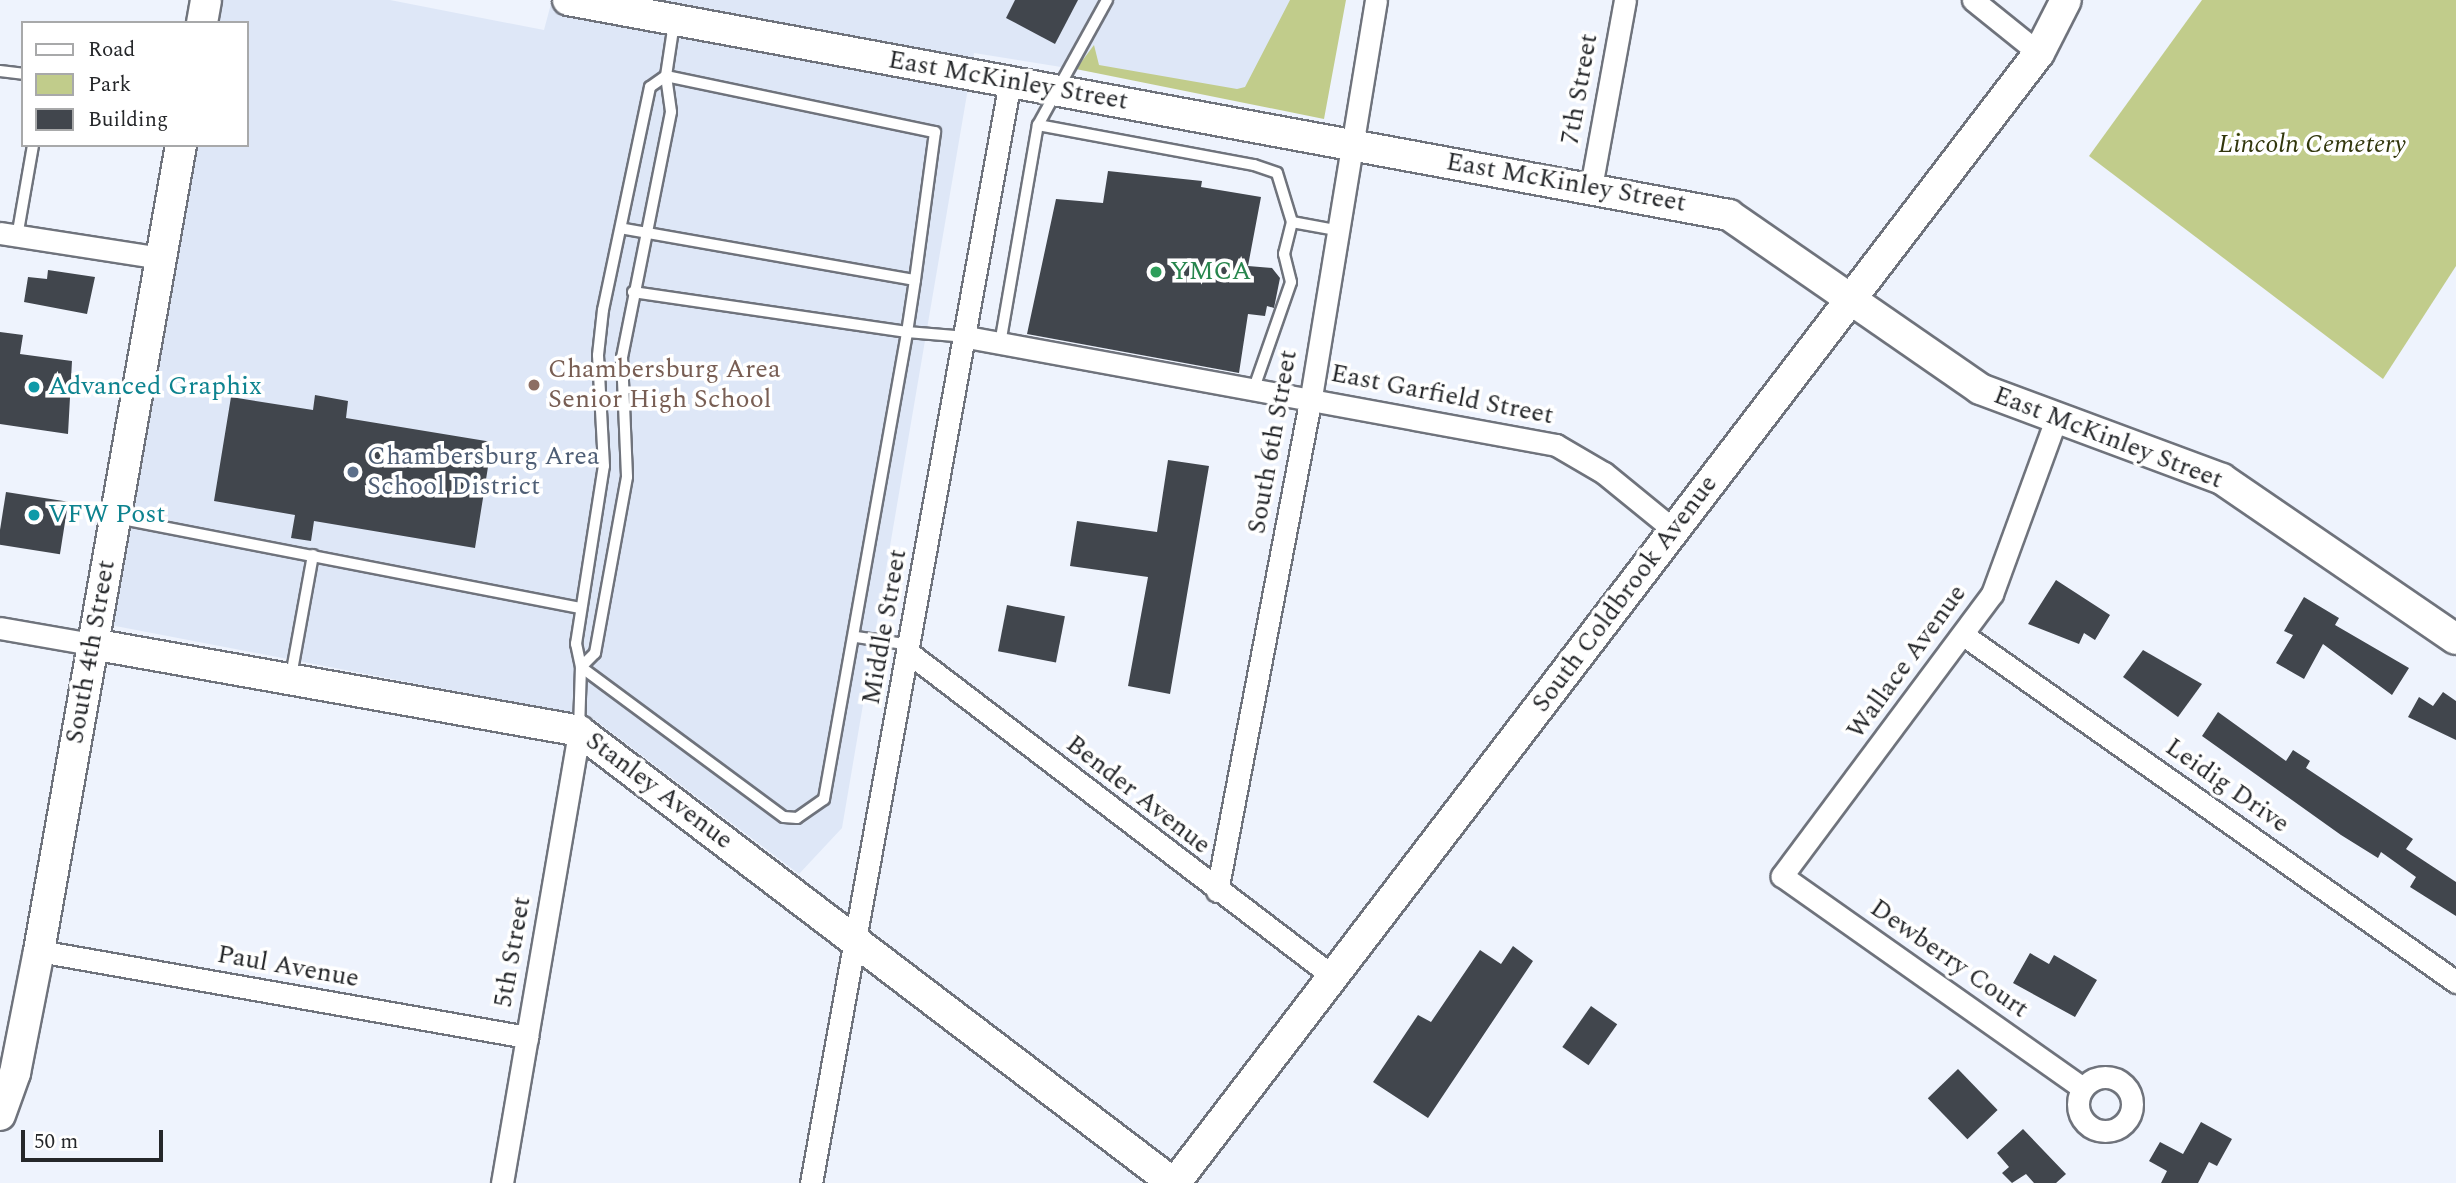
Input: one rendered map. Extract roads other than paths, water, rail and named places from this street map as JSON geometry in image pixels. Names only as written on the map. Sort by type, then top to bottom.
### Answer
[{"type":"street","points":[[202,21],[206,0]]},
{"type":"street","name":"South 6th Street","points":[[1217,891],[1311,397],[1349,146],[1376,0]]},
{"type":"street","name":"7th Street","points":[[1591,187],[1625,0]]},
{"type":"street","points":[[1973,0],[2039,52]]},
{"type":"street","name":"South Coldbrook Avenue","points":[[1174,1183],[1335,978],[1849,295],[2039,52],[2066,0]]},
{"type":"street","name":"East McKinley Street","points":[[574,1],[1053,88],[1349,146],[1591,187],[1729,215],[1849,295],[1980,389],[2055,422],[2222,479],[2456,639]]},
{"type":"street","name":"Middle Street","points":[[811,1183],[967,337],[1010,81]]},
{"type":"street","name":"South 4th Street","points":[[0,1115],[15,1073],[39,951],[181,147]]},
{"type":"street","points":[[8,235],[161,258]]},
{"type":"street","name":"East Garfield Street","points":[[967,337],[1255,385],[1556,445],[1604,473],[1674,530]]},
{"type":"street","name":"Wallace Avenue","points":[[1782,876],[1965,636],[2013,546],[2055,422]]},
{"type":"street","name":"Stanley Avenue","points":[[0,628],[579,731],[1174,1183]]},
{"type":"street","name":"Leidig Drive","points":[[1965,636],[2456,982]]},
{"type":"street","name":"Bender Avenue","points":[[910,649],[1217,891],[1335,978]]},
{"type":"street","name":"5th Street","points":[[502,1183],[579,731]]},
{"type":"street","name":"Dewberry Court","points":[[1782,876],[2083,1088]]},
{"type":"street","name":"Paul Avenue","points":[[39,951],[527,1037]]},
{"type":"lane","points":[[1000,344],[1038,125],[1053,88],[1107,0]]},
{"type":"lane","points":[[581,667],[595,653],[627,477],[624,344],[671,112],[666,76],[675,20]]},
{"type":"lane","points":[[0,71],[21,74]]},
{"type":"lane","points":[[579,731],[581,667],[576,644],[580,608],[602,494],[599,342],[625,229],[650,87],[666,76],[935,132],[907,332],[856,637],[824,799],[797,818],[784,817],[749,794],[581,667]]},
{"type":"lane","points":[[1038,125],[1276,173],[1292,222],[1284,254],[1291,282],[1255,385]]},
{"type":"lane","points":[[8,235],[32,147]]},
{"type":"lane","points":[[1292,222],[1336,230]]},
{"type":"lane","points":[[625,229],[915,280]]},
{"type":"lane","points":[[633,292],[907,332],[967,337]]},
{"type":"lane","points":[[599,342],[624,344]]},
{"type":"lane","points":[[114,517],[580,608]]},
{"type":"lane","points":[[291,680],[313,555]]},
{"type":"lane","points":[[856,637],[910,649]]},
{"type":"place","name":"YMCA","points":[[1156,272]]},
{"type":"place","name":"Chambersburg Area Senior High School","points":[[534,385]]},
{"type":"place","name":"Advanced Graphix","points":[[34,387]]},
{"type":"place","name":"Chambersburg Area School District","points":[[353,472]]},
{"type":"place","name":"VFW Post","points":[[34,515]]},
{"type":"park label","name":"Lincoln Cemetery","points":[[2312,145]]}]
